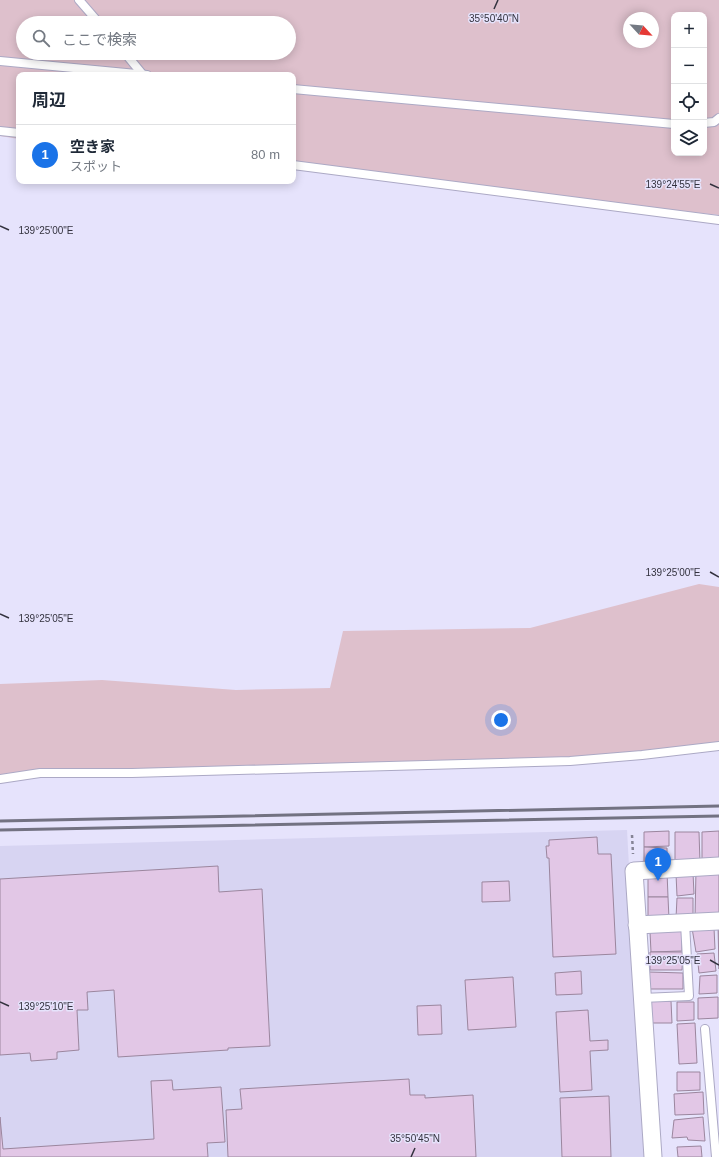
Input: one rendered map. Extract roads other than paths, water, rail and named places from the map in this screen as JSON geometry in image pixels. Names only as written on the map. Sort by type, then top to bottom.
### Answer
[{"type":"street","points":[[653,1157],[634,871],[719,866]]},
{"type":"street","points":[[637,926],[719,922]]},
{"type":"lane","points":[[79,0],[93,16]]},
{"type":"lane","points":[[131,60],[141,72]]},
{"type":"lane","points":[[0,61],[112,72]]},
{"type":"lane","points":[[296,89],[671,124]]},
{"type":"lane","points":[[707,123],[714,122],[719,118]]},
{"type":"lane","points":[[0,131],[16,133]]},
{"type":"lane","points":[[296,165],[719,220]]},
{"type":"lane","points":[[0,779],[40,774],[132,773],[570,761],[642,755],[719,746]]},
{"type":"lane","points":[[642,998],[689,996],[685,923]]},
{"type":"lane","points":[[705,1029],[716,1157]]},
{"type":"railway","points":[[0,821],[719,806]]},
{"type":"railway","points":[[0,830],[719,816]]},
{"type":"place","name":"空き家","points":[[658,881]]}]
